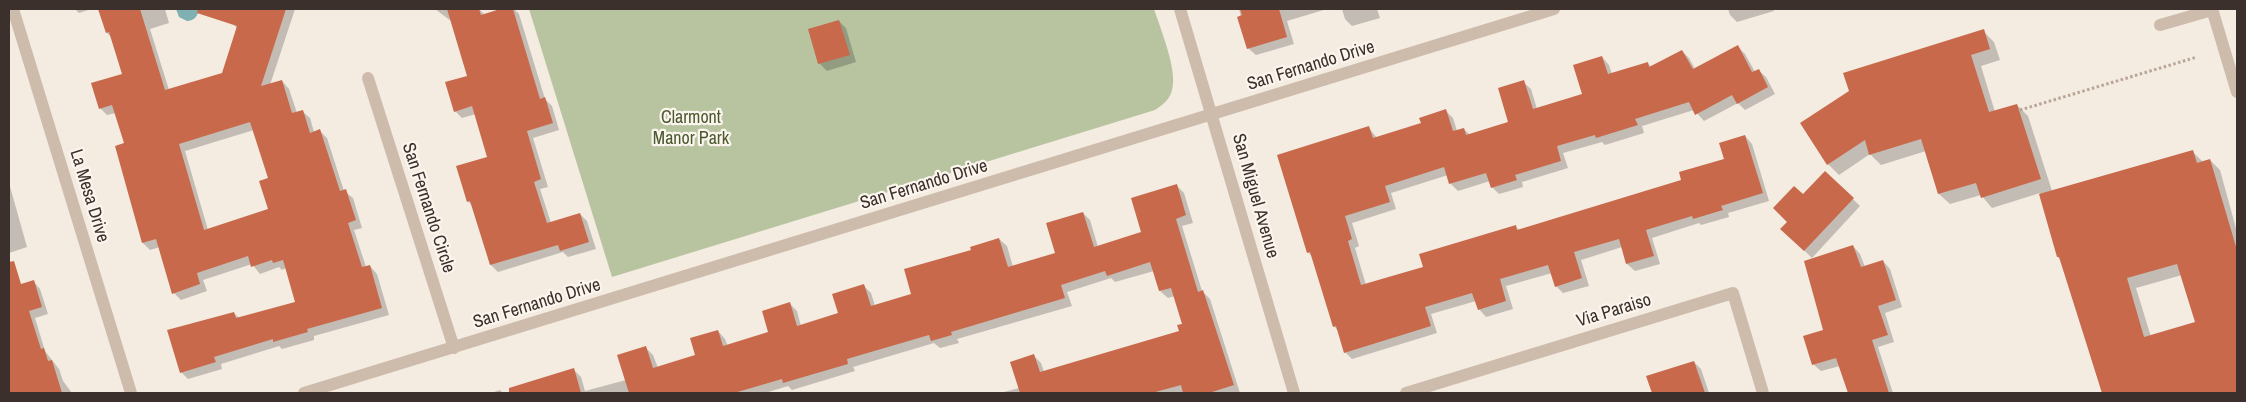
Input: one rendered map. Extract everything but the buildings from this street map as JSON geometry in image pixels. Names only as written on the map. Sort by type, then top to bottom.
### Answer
[{"type":"street","name":"La Mesa Drive","points":[[13,9],[131,393]]},
{"type":"street","name":"San Miguel Avenue","points":[[1180,9],[1213,114],[1294,393]]},
{"type":"street","name":"San Fernando Drive","points":[[304,393],[1554,9]]},
{"type":"street","points":[[2160,25],[2212,9],[2237,92]]},
{"type":"street","name":"San Fernando Circle","points":[[368,78],[454,348]]},
{"type":"street","name":"Via Paraiso","points":[[1406,393],[1733,293],[1763,393]]},
{"type":"path","points":[[2020,110],[2197,57]]},
{"type":"green space","name":"Clarmont Manor Park","points":[[529,9],[1154,9],[1168,49],[1173,82],[1170,96],[1155,110],[612,277]]},
{"type":"water","points":[[176,9],[199,9],[195,18],[187,21],[179,17]]}]
